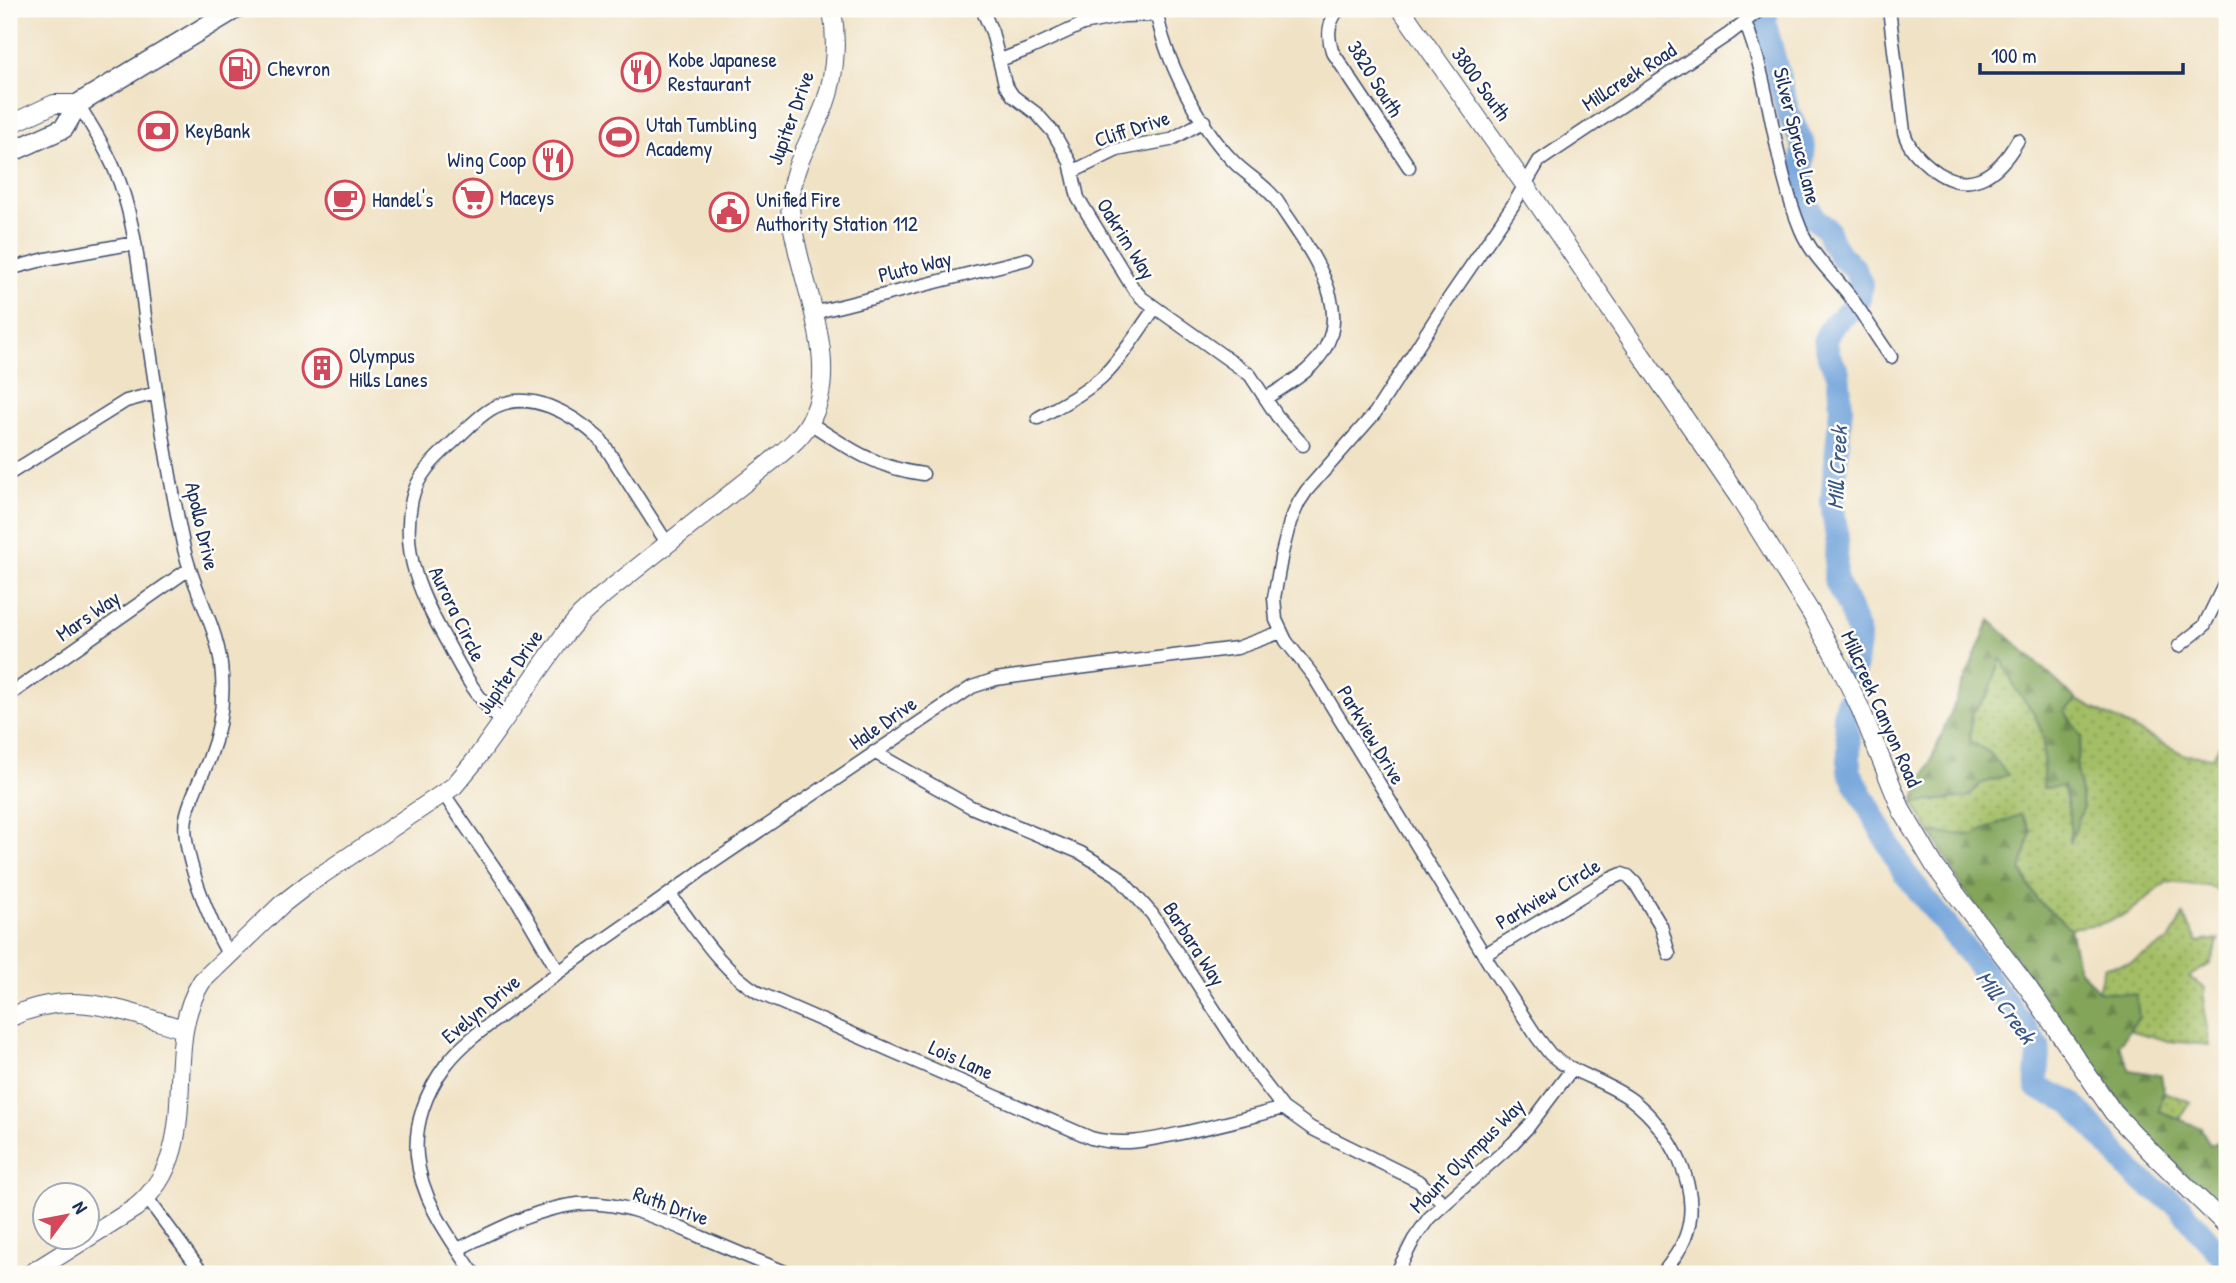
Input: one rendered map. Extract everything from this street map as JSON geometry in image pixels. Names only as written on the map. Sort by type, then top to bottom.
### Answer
[{"type":"main road","points":[[9,153],[64,128],[78,104],[235,9]]},
{"type":"street","name":"Jupiter Drive","points":[[30,1274],[148,1198],[167,1165],[175,1142],[180,1102],[183,1029],[193,994],[202,981],[281,905],[443,793],[463,776],[580,616],[667,543],[772,461],[794,442],[810,422],[822,382],[822,352],[793,228],[790,197],[793,177],[821,116],[832,78],[835,51],[832,9]]},
{"type":"street","name":"Oakrim Way","points":[[982,9],[989,22],[1008,90],[1048,126],[1066,154],[1078,198],[1136,292],[1239,366],[1254,380],[1277,416],[1303,444]]},
{"type":"street","name":"3820 South","points":[[1339,9],[1329,26],[1332,51],[1409,167]]},
{"type":"street","name":"3800 South","points":[[1401,9],[1525,185]]},
{"type":"street","points":[[1889,9],[1904,132],[1909,145],[1922,160],[1948,179],[1967,183],[1979,179],[2004,163],[2018,140]]},
{"type":"street","name":"Millcreek Road","points":[[1525,185],[1539,161],[1759,10]]},
{"type":"street","points":[[1000,60],[1083,24],[1156,12],[1177,74],[1204,121],[1233,161],[1273,195],[1324,274],[1331,292],[1333,318],[1321,354],[1306,371],[1266,398]]},
{"type":"street","name":"Silver Spruce Lane","points":[[1745,22],[1757,51],[1775,144],[1801,231],[1815,257],[1848,294],[1891,357]]},
{"type":"street","points":[[9,125],[54,104],[78,104]]},
{"type":"street","name":"Apollo Drive","points":[[78,104],[116,171],[124,195],[135,243],[156,393],[189,569],[216,635],[221,660],[223,690],[217,733],[209,760],[188,808],[185,833],[206,909],[228,954]]},
{"type":"street","name":"Cliff Drive","points":[[1072,172],[1117,150],[1170,140],[1204,121]]},
{"type":"street","name":"Parkview Drive","points":[[1525,185],[1376,413],[1313,482],[1299,502],[1290,522],[1275,586],[1275,609],[1281,632],[1314,677],[1537,1037],[1550,1054],[1572,1069],[1630,1099],[1645,1111],[1658,1126],[1681,1164],[1690,1203],[1689,1225],[1679,1251],[1662,1274]]},
{"type":"street","name":"Millcreek Canyon Road","points":[[1525,185],[1738,496],[1811,613],[1849,685],[1902,811],[1936,868],[2029,989],[2113,1112],[2151,1153],[2227,1226]]},
{"type":"street","points":[[9,269],[46,259],[135,243]]},
{"type":"street","name":"Pluto Way","points":[[813,313],[1027,259]]},
{"type":"street","points":[[1038,418],[1075,397],[1102,377],[1155,308]]},
{"type":"street","points":[[9,474],[126,401],[156,393]]},
{"type":"street","name":"Aurora Circle","points":[[502,722],[471,687],[415,578],[409,536],[411,500],[416,484],[434,459],[493,408],[519,401],[550,406],[586,426],[601,440],[667,543]]},
{"type":"street","points":[[810,422],[876,463],[923,474]]},
{"type":"street","name":"Mars Way","points":[[9,695],[189,569]]},
{"type":"street","points":[[2179,646],[2204,626],[2227,579]]},
{"type":"street","name":"Hale Drive","points":[[558,971],[874,752],[961,693],[984,682],[1237,648],[1281,632]]},
{"type":"street","name":"Barbara Way","points":[[874,752],[971,807],[1081,853],[1117,875],[1152,914],[1251,1066],[1283,1108],[1311,1128],[1418,1181],[1444,1203]]},
{"type":"street","points":[[443,793],[518,902],[558,971]]},
{"type":"street","name":"Parkview Circle","points":[[1484,955],[1622,874],[1629,876],[1635,883],[1658,920],[1669,954]]},
{"type":"street","name":"Lois Lane","points":[[670,894],[721,963],[739,980],[759,993],[1091,1138],[1117,1143],[1142,1142],[1283,1108]]},
{"type":"street","name":"Evelyn Drive","points":[[474,1274],[433,1209],[422,1183],[416,1142],[422,1111],[445,1067],[464,1046],[558,971]]},
{"type":"street","points":[[9,1018],[40,1006],[73,1002],[108,1007],[183,1029]]},
{"type":"street","name":"Mount Olympus Way","points":[[1396,1274],[1414,1239],[1444,1203],[1513,1143],[1572,1069]]},
{"type":"street","points":[[148,1198],[203,1274]]},
{"type":"street","name":"Ruth Drive","points":[[458,1249],[531,1215],[579,1204],[599,1204],[650,1215],[790,1274]]},
{"type":"green space","points":[[1990,620],[2077,700],[2064,711],[2082,737],[2076,763],[2083,808],[2070,844],[2070,817],[2064,786],[2043,788],[2044,739],[2034,713],[2015,688],[2001,658],[1988,696],[1972,713],[1970,741],[1990,753],[2008,775],[1980,784],[1968,797],[1913,803]]},
{"type":"green space","points":[[2001,657],[2015,688],[2034,713],[2044,739],[2043,788],[2063,786],[2070,817],[2083,808],[2076,763],[2082,737],[2064,710],[2077,700],[2185,755],[2213,757],[2227,732],[2227,894],[2207,886],[2167,882],[2127,914],[2100,924],[2070,928],[2037,900],[2021,870],[2031,831],[1973,835],[1931,833],[1913,803],[1968,797],[1980,784],[2007,775],[1990,753],[1970,741],[1972,713],[1988,696]]},
{"type":"green space","points":[[2021,814],[2031,831],[2021,871],[2037,900],[2070,928],[2078,967],[2098,991],[2136,995],[2139,1017],[2119,1045],[2130,1070],[2161,1075],[2164,1092],[2159,1111],[2201,1128],[2210,1145],[2227,1139],[2227,1215],[2147,1137],[1962,887],[1931,833],[1973,835]]},
{"type":"green space","points":[[2183,915],[2198,942],[2219,939],[2210,964],[2189,977],[2205,988],[2204,1011],[2210,1045],[2168,1041],[2129,1030],[2139,1017],[2098,991],[2104,967],[2130,963],[2169,941]]},
{"type":"green space","points":[[2164,1092],[2191,1102],[2180,1119],[2158,1111]]},
{"type":"waterway","name":"Mill Creek","points":[[1767,9],[1765,24],[1788,113],[1804,146],[1801,173],[1805,198],[1815,219],[1827,229],[1841,257],[1854,268],[1861,284],[1859,299]]},
{"type":"waterway","name":"Mill Creek","points":[[1847,313],[1833,325],[1825,339],[1829,357],[1838,373],[1841,407],[1832,502],[1837,538],[1835,579],[1859,636],[1854,670]]},
{"type":"waterway","name":"Mill Creek","points":[[1847,703],[1844,715],[1849,743],[1849,771],[1904,872],[1986,975],[2038,1046],[2037,1087],[2073,1104],[2137,1177],[2179,1206],[2227,1262]]},
{"type":"place","name":"Chevron","points":[[240,69]]},
{"type":"place","name":"Kobe Japanese Restaurant","points":[[641,72]]},
{"type":"place","name":"KeyBank","points":[[158,131]]},
{"type":"place","name":"Utah Tumbling Academy","points":[[619,137]]},
{"type":"place","name":"Wing Coop","points":[[553,160]]},
{"type":"place","name":"Maceys","points":[[473,198]]},
{"type":"place","name":"Handel's","points":[[345,200]]},
{"type":"place","name":"Unified Fire Authority Station 112","points":[[729,212]]},
{"type":"place","name":"Olympus Hills Lanes","points":[[322,368]]}]
